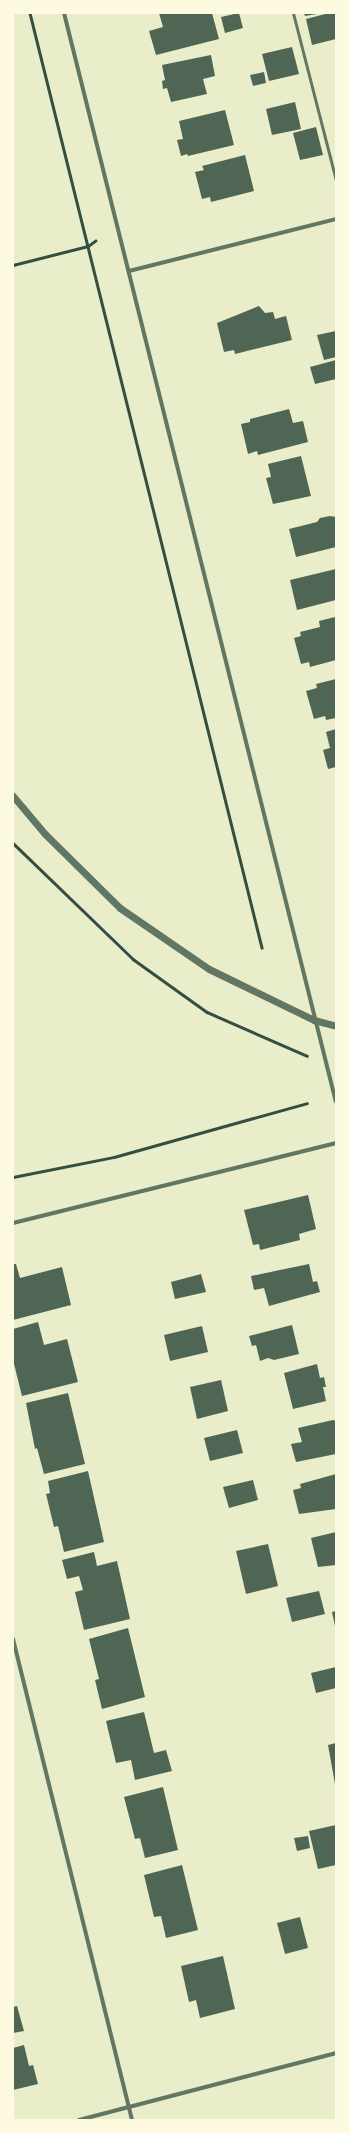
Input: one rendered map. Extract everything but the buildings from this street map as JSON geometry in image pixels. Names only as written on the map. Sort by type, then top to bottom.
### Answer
[{"type":"street","points":[[64,13],[314,1020],[336,1102]]},
{"type":"street","points":[[129,271],[336,219]]},
{"type":"street","points":[[13,796],[45,834],[120,908],[209,968],[314,1020],[336,1026]]},
{"type":"street","points":[[13,1222],[336,1143]]},
{"type":"street","points":[[13,1639],[132,2120]]},
{"type":"street","points":[[79,2120],[336,2054]]},
{"type":"lane","points":[[293,13],[336,180]]},
{"type":"path","points":[[30,13],[262,948]]},
{"type":"path","points":[[13,265],[88,246],[95,241]]},
{"type":"path","points":[[13,843],[31,863],[133,959],[207,1012],[298,1054]]},
{"type":"path","points":[[13,1177],[114,1157],[307,1103]]}]
